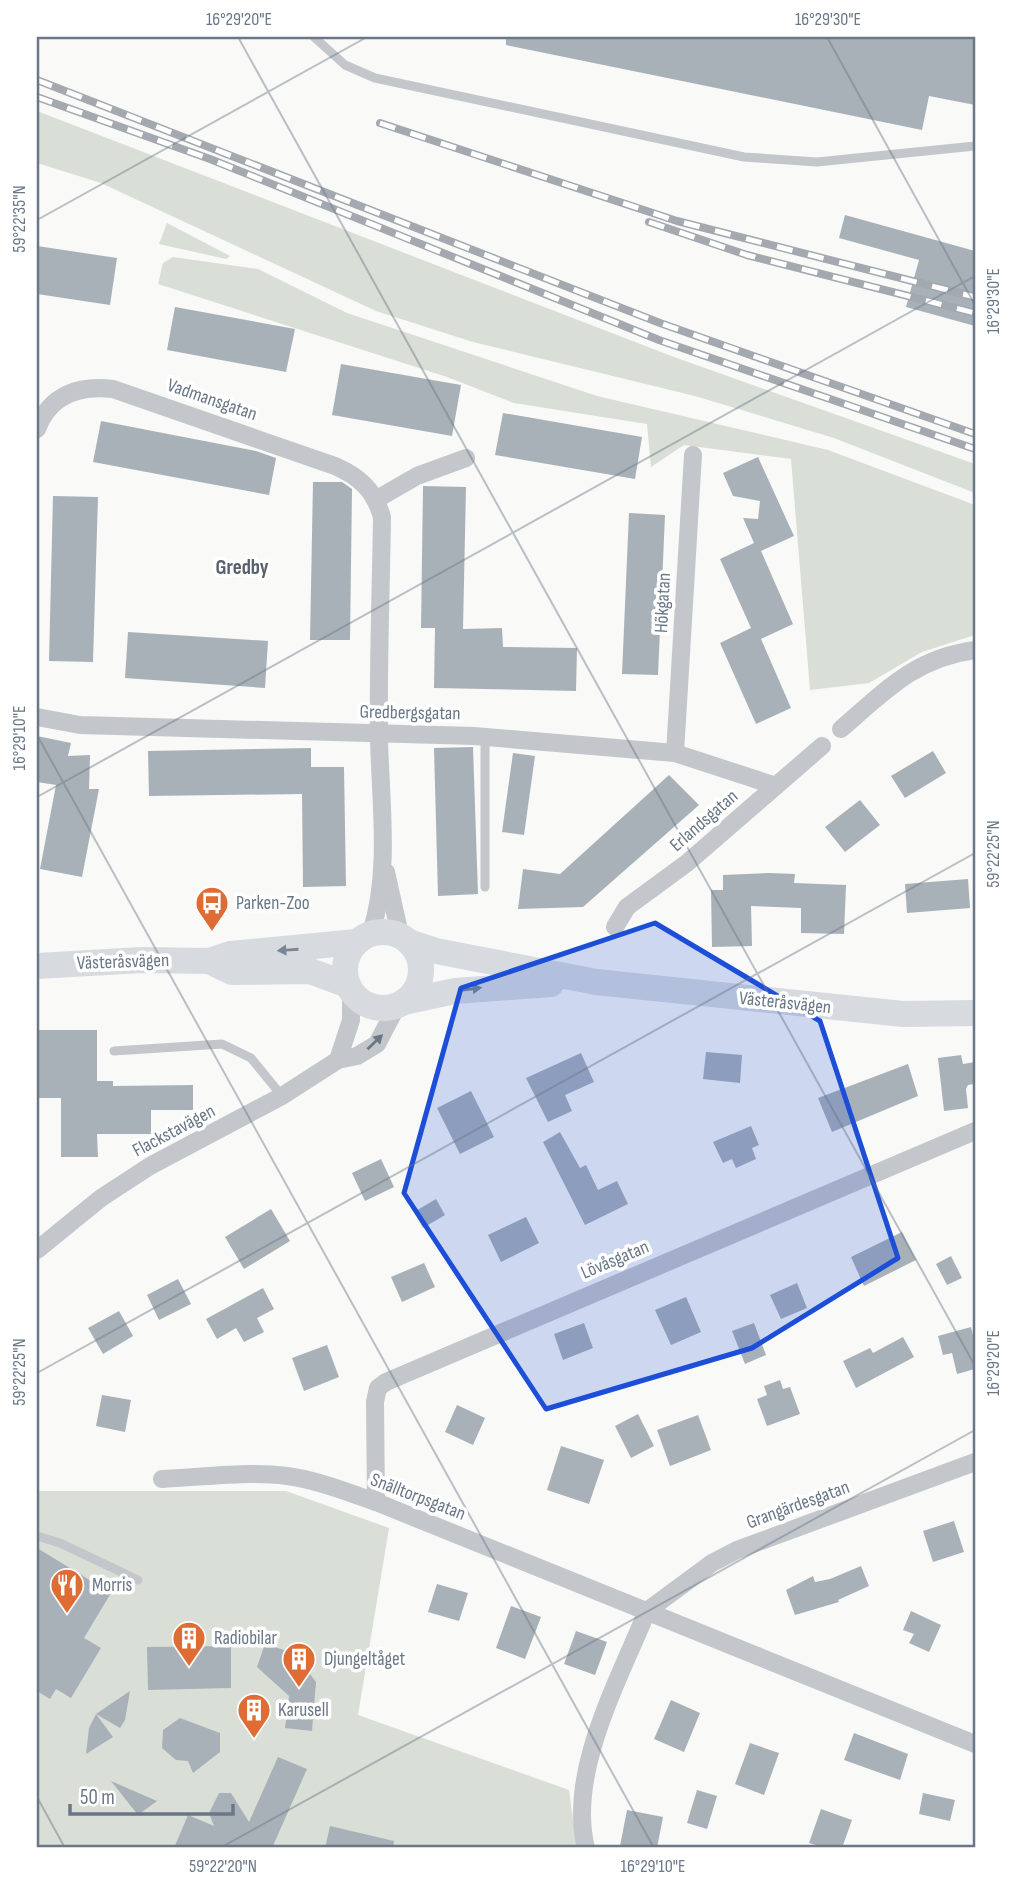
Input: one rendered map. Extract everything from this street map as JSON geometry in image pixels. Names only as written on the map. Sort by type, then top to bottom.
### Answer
[{"type":"street","name":"Vadmansgatan","points":[[37,429],[51,404],[68,394],[87,386],[113,388],[335,466],[355,475],[377,499]]},
{"type":"street","name":"Hökgatan","points":[[675,753],[693,455]]},
{"type":"street","points":[[338,1060],[351,1020],[345,963],[364,937],[380,899],[383,862],[379,734],[382,517],[377,499],[417,476],[466,458]]},
{"type":"street","points":[[841,729],[910,672],[945,654],[975,650]]},
{"type":"street","name":"Gredbergsgatan","points":[[37,717],[80,725],[485,737],[675,753],[776,786]]},
{"type":"street","name":"Erlandsgatan","points":[[615,927],[627,907],[687,863],[821,746]]},
{"type":"street","points":[[349,988],[370,1006],[401,1004],[415,992],[422,975],[419,955],[406,939],[383,862]]},
{"type":"street","points":[[364,937],[385,931],[406,939]]},
{"type":"street","name":"Västeråsvägen","points":[[37,966],[142,960],[209,961],[230,954],[364,937]]},
{"type":"street","name":"Västeråsvägen","points":[[406,939],[436,951],[596,982],[902,1014],[975,1013]]},
{"type":"street","name":"Västeråsvägen","points":[[209,961],[232,972],[310,971],[349,988]]},
{"type":"street","name":"Västeråsvägen","points":[[401,1004],[495,986],[596,982]]},
{"type":"street","name":"Flackstavägen","points":[[37,1250],[101,1198],[150,1166],[282,1096],[338,1060],[358,1056],[377,1044],[401,1004]]},
{"type":"street","name":"Lövåsgatan","points":[[376,1502],[375,1402],[379,1388],[386,1382],[975,1131]]},
{"type":"street","name":"Grangärdesgatan","points":[[647,1611],[712,1563],[737,1550],[975,1462]]},
{"type":"street","name":"Snälltorpsgatan","points":[[162,1479],[257,1474],[289,1477],[376,1502],[975,1744]]},
{"type":"street","points":[[586,1848],[582,1806],[586,1772],[647,1611]]},
{"type":"lane","points":[[314,37],[345,65],[375,78],[744,157],[817,162],[975,146]]},
{"type":"lane","points":[[485,737],[485,887]]},
{"type":"lane","points":[[114,1051],[222,1044],[251,1058],[282,1096]]},
{"type":"lane","points":[[37,1536],[60,1543],[138,1580]]},
{"type":"highlighted area","points":[[655,923],[820,1021],[898,1258],[752,1348],[546,1409],[404,1193],[461,988]]},
{"type":"shaded area","points":[[37,111],[674,357],[975,464],[975,493],[834,438],[695,396],[473,342],[376,311],[101,183],[37,163]]},
{"type":"shaded area","points":[[167,223],[230,256],[226,259],[159,244]]},
{"type":"shaded area","points":[[173,257],[258,269],[347,313],[597,396],[828,450],[975,505],[975,635],[922,652],[869,683],[810,690],[791,459],[684,445],[651,467],[647,424],[514,403],[447,377],[158,284],[163,263]]},
{"type":"shaded area","points":[[37,1491],[286,1491],[389,1528],[358,1715],[569,1790],[577,1848],[37,1848]]},
{"type":"building","points":[[506,37],[975,37],[975,105],[929,96],[922,130],[506,45]]},
{"type":"building","points":[[845,215],[975,251],[975,326],[906,307],[919,260],[839,238]]},
{"type":"building","points":[[37,246],[117,258],[110,305],[37,294]]},
{"type":"building","points":[[175,307],[295,329],[286,372],[167,350]]},
{"type":"building","points":[[341,364],[461,385],[452,436],[332,415]]},
{"type":"building","points":[[503,413],[642,437],[635,479],[495,455]]},
{"type":"building","points":[[101,421],[256,451],[276,458],[269,495],[93,462]]},
{"type":"building","points":[[758,457],[794,536],[761,551],[793,624],[761,639],[791,708],[756,724],[720,643],[751,628],[720,559],[754,543],[743,518],[758,519],[760,501],[733,496],[723,473]]},
{"type":"building","points":[[313,482],[342,482],[352,489],[350,640],[310,640]]},
{"type":"building","points":[[423,486],[466,487],[463,629],[502,628],[503,647],[577,648],[576,691],[434,688],[435,628],[421,628]]},
{"type":"building","points":[[53,496],[98,497],[93,662],[49,661]]},
{"type":"building","points":[[629,513],[665,515],[658,675],[622,674]]},
{"type":"building","points":[[128,632],[268,641],[265,688],[125,678]]},
{"type":"building","points":[[37,736],[71,743],[68,756],[90,755],[89,789],[99,789],[82,877],[40,869],[56,785],[37,782]]},
{"type":"building","points":[[473,747],[478,894],[438,896],[434,748]]},
{"type":"building","points":[[311,748],[311,767],[344,767],[346,886],[303,887],[302,794],[149,796],[148,751]]},
{"type":"building","points":[[933,751],[946,773],[905,798],[891,776]]},
{"type":"building","points":[[513,753],[535,756],[524,835],[502,832]]},
{"type":"building","points":[[669,775],[699,805],[583,907],[518,909],[523,869],[560,874]]},
{"type":"building","points":[[860,800],[880,825],[845,852],[825,827]]},
{"type":"building","points":[[795,874],[794,883],[846,885],[844,934],[801,933],[801,908],[751,906],[752,946],[712,947],[711,890],[723,890],[723,875]]},
{"type":"building","points":[[968,879],[970,908],[907,913],[905,884]]},
{"type":"building","points":[[37,1030],[97,1030],[97,1081],[113,1081],[113,1086],[193,1085],[193,1110],[151,1110],[151,1134],[97,1134],[98,1157],[61,1157],[61,1098],[37,1098]]},
{"type":"building","points":[[706,1052],[742,1055],[740,1083],[703,1079]]},
{"type":"building","points":[[581,1053],[594,1082],[565,1095],[572,1111],[548,1122],[526,1078]]},
{"type":"building","points":[[961,1055],[963,1064],[975,1062],[975,1084],[968,1085],[966,1089],[968,1108],[944,1111],[938,1058]]},
{"type":"building","points":[[908,1064],[918,1096],[832,1132],[818,1098]]},
{"type":"building","points":[[471,1091],[494,1137],[460,1154],[437,1108]]},
{"type":"building","points":[[751,1126],[759,1145],[752,1148],[756,1159],[736,1168],[732,1159],[723,1163],[713,1142]]},
{"type":"building","points":[[560,1132],[580,1168],[586,1165],[598,1190],[617,1181],[628,1204],[585,1225],[543,1142]]},
{"type":"building","points":[[381,1159],[394,1187],[365,1201],[352,1173]]},
{"type":"building","points":[[436,1199],[445,1215],[423,1228],[414,1212]]},
{"type":"building","points":[[271,1209],[290,1241],[244,1269],[225,1237]]},
{"type":"building","points":[[526,1217],[539,1243],[501,1262],[488,1235]]},
{"type":"building","points":[[902,1232],[916,1260],[864,1286],[851,1257]]},
{"type":"building","points":[[951,1256],[962,1278],[947,1285],[936,1264]]},
{"type":"building","points":[[424,1263],[435,1287],[402,1302],[391,1277]]},
{"type":"building","points":[[178,1279],[191,1304],[159,1320],[147,1295]]},
{"type":"building","points":[[797,1283],[807,1308],[781,1319],[770,1295]]},
{"type":"building","points":[[263,1288],[274,1309],[257,1318],[264,1332],[244,1342],[236,1328],[217,1339],[206,1319]]},
{"type":"building","points":[[686,1297],[701,1332],[671,1345],[655,1310]]},
{"type":"building","points":[[119,1311],[133,1336],[103,1354],[88,1328]]},
{"type":"building","points":[[584,1323],[593,1348],[563,1360],[554,1334]]},
{"type":"building","points":[[754,1323],[766,1355],[745,1364],[732,1331]]},
{"type":"building","points":[[971,1327],[975,1344],[975,1369],[957,1374],[952,1353],[943,1355],[938,1336]]},
{"type":"building","points":[[903,1337],[914,1357],[856,1388],[843,1361],[870,1348],[873,1353]]},
{"type":"building","points":[[327,1345],[339,1377],[304,1391],[292,1358]]},
{"type":"building","points":[[780,1380],[783,1389],[790,1387],[800,1414],[767,1426],[757,1399],[767,1395],[764,1386]]},
{"type":"building","points":[[102,1395],[131,1400],[125,1432],[96,1426]]},
{"type":"building","points":[[457,1405],[485,1418],[473,1445],[445,1432]]},
{"type":"building","points":[[638,1414],[654,1446],[631,1458],[615,1426]]},
{"type":"building","points":[[698,1415],[711,1450],[670,1466],[657,1430]]},
{"type":"building","points":[[561,1446],[604,1460],[589,1504],[547,1490]]},
{"type":"building","points":[[954,1521],[964,1552],[933,1562],[923,1531]]},
{"type":"building","name":"Morris","points":[[37,1548],[111,1593],[84,1638],[101,1648],[71,1698],[56,1689],[50,1699],[37,1691]]},
{"type":"building","points":[[861,1566],[869,1586],[838,1600],[839,1602],[795,1615],[786,1590],[813,1576],[815,1582],[830,1579]]},
{"type":"building","points":[[437,1584],[468,1593],[459,1621],[428,1612]]},
{"type":"building","points":[[511,1606],[541,1617],[525,1659],[496,1648]]},
{"type":"building","points":[[911,1611],[941,1625],[929,1652],[909,1643],[914,1634],[903,1630]]},
{"type":"building","points":[[576,1631],[607,1642],[595,1675],[564,1664]]},
{"type":"building","name":"Djungeltåget","points":[[265,1644],[294,1653],[316,1682],[312,1731],[285,1728],[289,1696],[257,1667]]},
{"type":"building","name":"Radiobilar","points":[[231,1646],[231,1688],[148,1690],[147,1647]]},
{"type":"building","points":[[130,1691],[125,1720],[120,1728],[96,1714]]},
{"type":"building","points":[[671,1700],[700,1713],[684,1752],[654,1739]]},
{"type":"building","points":[[96,1714],[113,1737],[86,1754],[89,1728]]},
{"type":"building","points":[[180,1718],[220,1733],[220,1752],[193,1773],[188,1761],[176,1760],[162,1748],[163,1730]]},
{"type":"building","points":[[854,1733],[908,1754],[900,1780],[844,1760]]},
{"type":"building","points":[[750,1743],[779,1753],[764,1795],[735,1784]]},
{"type":"building","points":[[278,1757],[307,1769],[272,1848],[174,1848],[188,1815],[214,1826],[209,1813],[219,1793],[231,1793],[249,1822]]},
{"type":"building","points":[[111,1781],[157,1801],[138,1815]]},
{"type":"building","points":[[697,1790],[717,1796],[707,1829],[687,1823]]},
{"type":"building","points":[[923,1793],[955,1800],[950,1821],[919,1814]]},
{"type":"building","points":[[821,1809],[852,1820],[842,1848],[826,1848],[809,1843]]},
{"type":"building","points":[[627,1810],[663,1817],[657,1848],[620,1846]]},
{"type":"building","points":[[330,1826],[394,1841],[393,1848],[325,1848]]},
{"type":"railway","points":[[37,80],[660,323],[975,434]]},
{"type":"railway","points":[[37,97],[210,159],[659,340],[975,449]]},
{"type":"railway","points":[[380,123],[677,221],[975,297]]},
{"type":"railway","points":[[649,222],[747,255],[975,313]]},
{"type":"place","name":"Parken-Zoo","points":[[212,933]]},
{"type":"place","name":"Morris","points":[[67,1615]]},
{"type":"place","name":"Radiobilar","points":[[189,1668]]},
{"type":"place","name":"Djungeltåget","points":[[299,1689]]},
{"type":"place","name":"Karusell","points":[[254,1740]]},
{"type":"district","name":"Gredby","points":[[242,567]]}]
